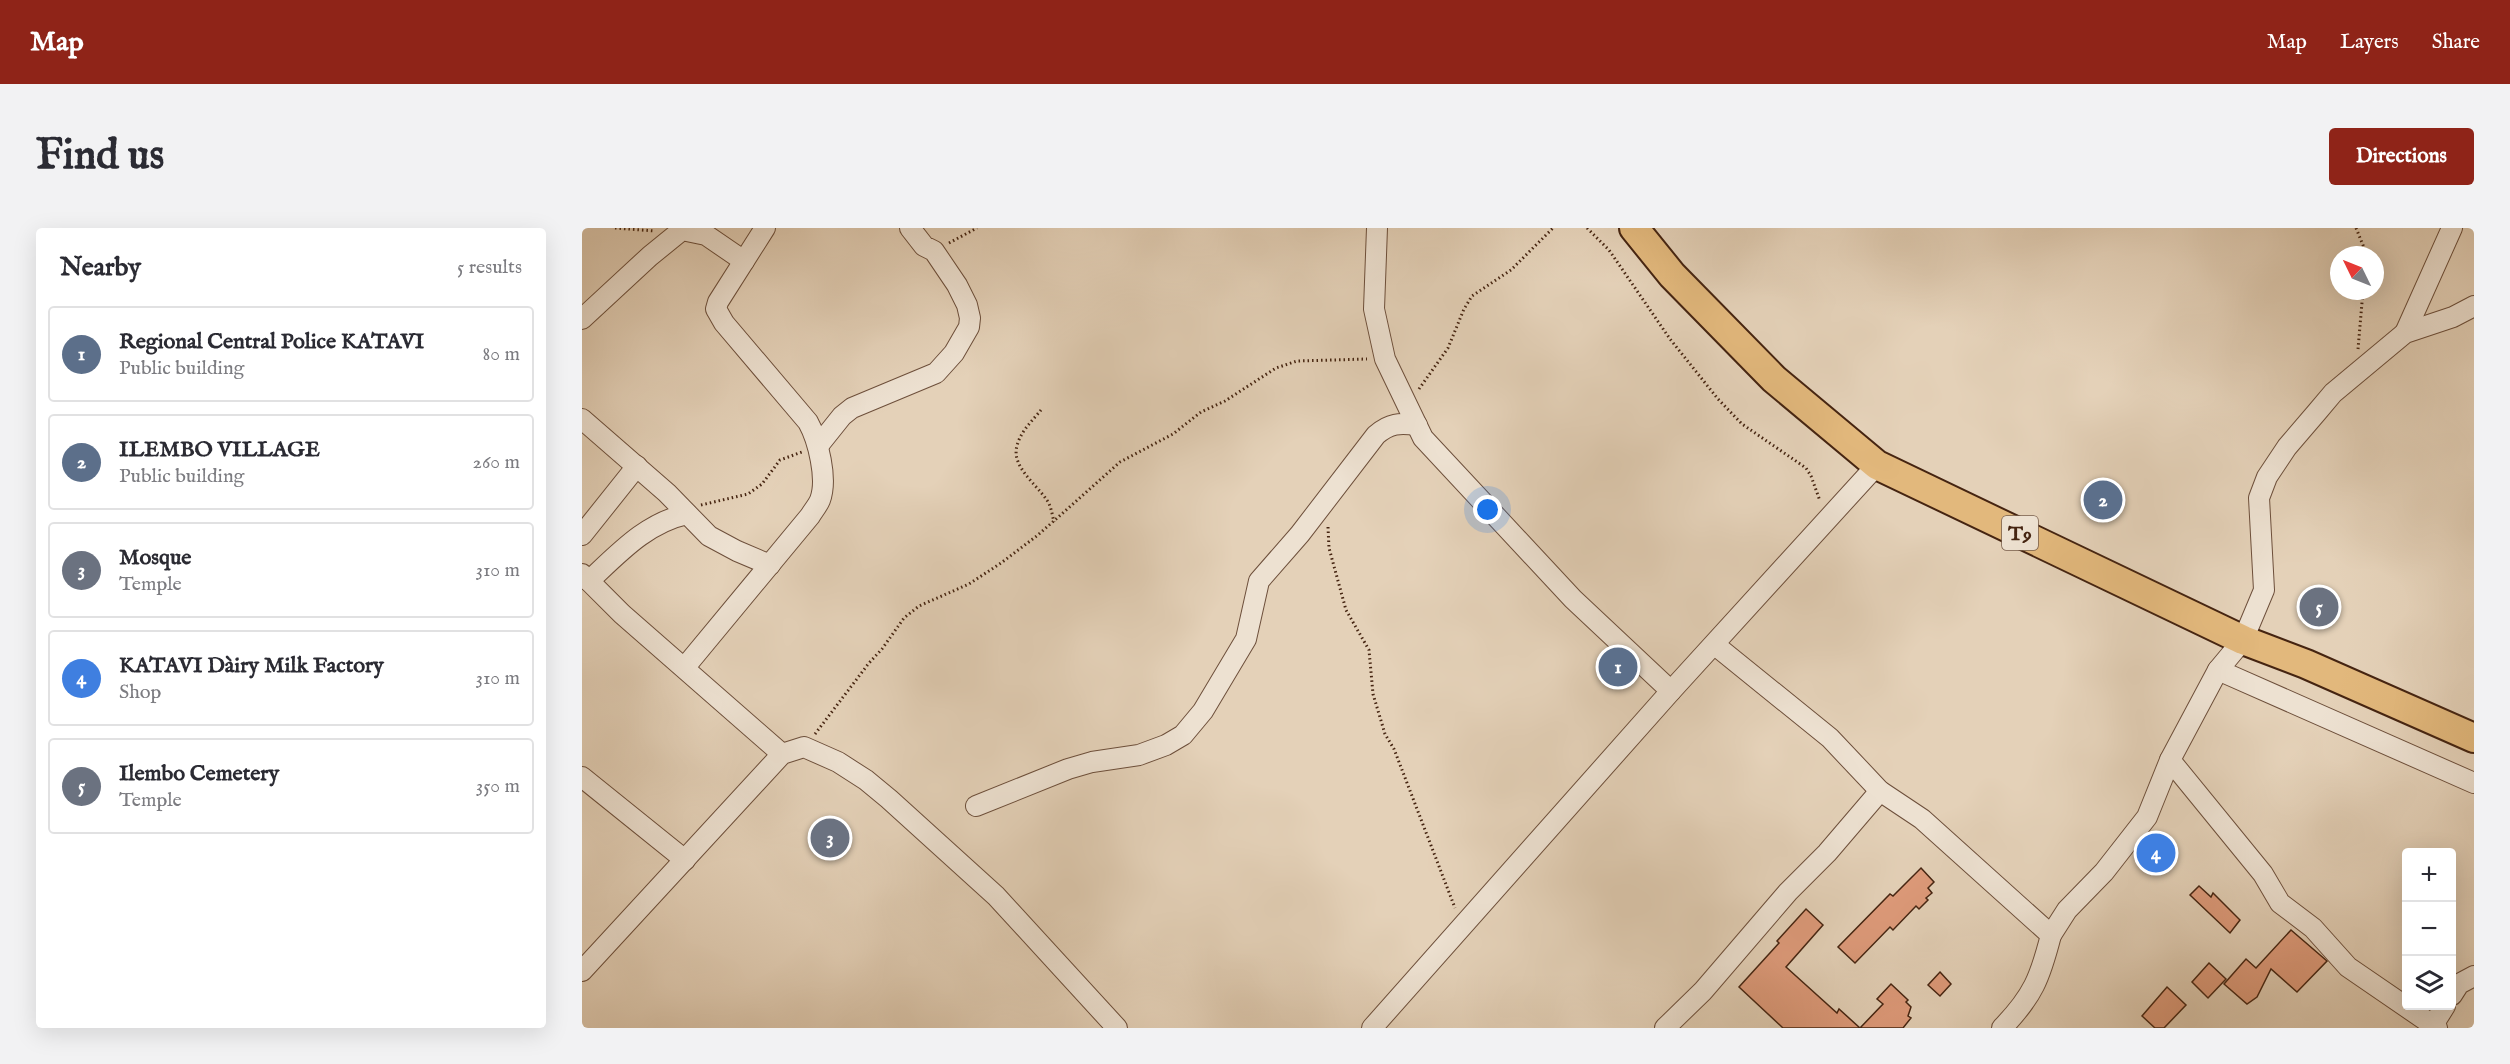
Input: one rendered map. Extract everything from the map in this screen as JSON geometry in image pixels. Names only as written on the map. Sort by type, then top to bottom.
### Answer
[{"type":"highway","name":"T9","points":[[1634,228],[1672,275],[1774,379],[1877,465],[2242,640],[2306,664],[2474,738]]},
{"type":"street","points":[[685,667],[820,501],[821,469],[817,438],[808,422],[778,389],[718,314],[716,306],[765,228]]},
{"type":"street","points":[[818,446],[842,416],[852,408],[936,373],[962,341],[969,327],[970,318],[967,305],[934,251],[924,246],[910,228]]},
{"type":"street","points":[[1377,228],[1374,309],[1385,359],[1423,438],[1573,599],[1671,691]]},
{"type":"street","points":[[2405,333],[2452,228]]},
{"type":"street","points":[[582,319],[682,230],[706,235],[744,261]]},
{"type":"street","points":[[2002,1028],[2022,1008],[2039,980],[2051,935],[2067,910],[2104,872],[2147,817],[2170,760],[2218,670],[2242,640],[2264,590],[2259,498],[2267,477],[2287,447],[2322,405],[2356,373],[2405,333],[2452,317],[2474,306]]},
{"type":"street","points":[[582,419],[637,465],[708,536],[770,565]]},
{"type":"street","points":[[976,806],[1068,769],[1092,762],[1139,755],[1166,745],[1183,735],[1203,711],[1246,639],[1259,581],[1382,430],[1396,423],[1417,425]]},
{"type":"street","points":[[582,535],[637,465]]},
{"type":"street","points":[[1372,1028],[1671,691],[1877,465]]},
{"type":"street","points":[[685,511],[666,519],[642,534],[585,578],[622,614],[782,754]]},
{"type":"street","points":[[1715,645],[1830,738],[1880,791],[1922,819],[2051,935]]},
{"type":"street","points":[[2218,670],[2474,783]]},
{"type":"street","points":[[582,971],[782,754],[804,747],[838,762],[889,798],[996,896],[1117,1028]]},
{"type":"street","points":[[2170,760],[2263,874],[2280,903],[2313,928],[2348,967],[2411,1020],[2435,1027],[2443,1010]]},
{"type":"street","points":[[582,777],[685,860]]},
{"type":"street","points":[[1665,1028],[1703,991],[1788,892],[1827,853],[1880,791]]},
{"type":"street","points":[[2456,989],[2474,976]]},
{"type":"path","points":[[615,228],[643,229],[675,235]]},
{"type":"path","points":[[934,251],[977,228]]},
{"type":"path","points":[[1407,405],[1448,348],[1464,309],[1472,296],[1511,270],[1553,228]]},
{"type":"path","points":[[1587,228],[1609,250],[1670,339],[1718,399],[1742,424],[1806,468],[1812,476],[1820,501],[1831,516]]},
{"type":"path","points":[[2356,228],[2363,246]]},
{"type":"path","points":[[2356,373],[2362,300]]},
{"type":"path","points":[[804,747],[904,618],[919,606],[969,584],[1020,549],[1134,452],[1173,434],[1201,412],[1225,401],[1276,368],[1297,361],[1385,359]]},
{"type":"path","points":[[1041,410],[1023,434],[1017,446],[1017,456],[1027,475],[1047,500],[1054,522]]},
{"type":"path","points":[[685,511],[748,494],[762,484],[780,460],[818,446]]},
{"type":"path","points":[[1326,501],[1329,548],[1346,610],[1369,650],[1373,694],[1385,734],[1394,749],[1462,927]]},
{"type":"building","points":[[1921,868],[1934,882],[1928,888],[1932,893],[1926,898],[1928,900],[1919,909],[1916,906],[1893,930],[1890,927],[1855,963],[1838,947],[1890,894],[1893,896]]},
{"type":"building","points":[[2199,886],[2211,897],[2213,893],[2240,920],[2230,933],[2190,895]]},
{"type":"building","points":[[1806,909],[1823,925],[1786,967],[1837,1013],[1839,1009],[1860,1028],[1783,1028],[1739,987]]},
{"type":"building","points":[[2291,930],[2327,961],[2297,992],[2271,969],[2257,997],[2247,1004],[2224,984],[2246,959],[2256,968]]},
{"type":"building","points":[[2209,963],[2226,979],[2208,998],[2192,982]]},
{"type":"building","points":[[1940,972],[1951,984],[1940,996],[1928,985]]},
{"type":"building","points":[[1891,984],[1908,1000],[1906,1002],[1911,1007],[1908,1016],[1911,1018],[1903,1028],[1860,1028],[1883,1004],[1877,999]]},
{"type":"building","points":[[2167,987],[2186,1005],[2164,1028],[2155,1028],[2142,1016]]},
{"type":"place","name":"ILEMBO VILLAGE","points":[[2103,500]]},
{"type":"place","name":"Ilembo Cemetery","points":[[2319,607]]},
{"type":"place","name":"Regional Central Police KATAVI","points":[[1618,667]]},
{"type":"place","name":"Mosque","points":[[830,838]]},
{"type":"place","name":"KATAVI Dàiry Milk Factory","points":[[2156,853]]}]
